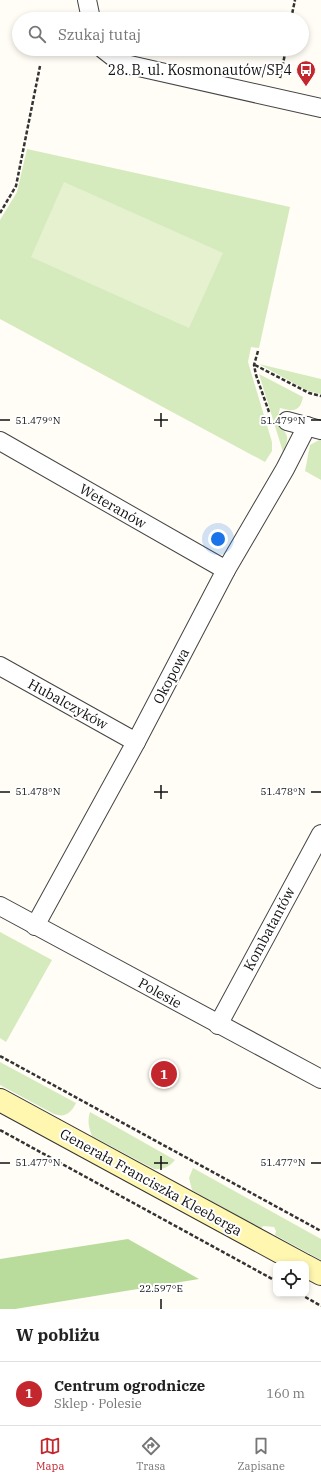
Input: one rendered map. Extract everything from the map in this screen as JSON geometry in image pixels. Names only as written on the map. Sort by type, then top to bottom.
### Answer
[{"type":"main road","name":"Generała Franciszka Kleeberga","points":[[0,1100],[296,1261]]},
{"type":"main road","points":[[309,1268],[321,1274]]},
{"type":"street","points":[[87,0],[90,12]]},
{"type":"street","points":[[112,56],[121,63],[321,108]]},
{"type":"street","points":[[287,421],[314,428]]},
{"type":"street","name":"Okopowa","points":[[35,926],[136,742],[226,570],[285,469],[314,428]]},
{"type":"street","name":"Weteranów","points":[[0,441],[226,570]]},
{"type":"street","name":"Hubalczyków","points":[[0,666],[136,742]]},
{"type":"street","name":"Kombatantów","points":[[218,1025],[321,834]]},
{"type":"street","name":"Polesie","points":[[0,906],[321,1080]]},
{"type":"path","points":[[292,12],[295,0]]},
{"type":"path","points":[[276,98],[285,56]]},
{"type":"path","points":[[0,213],[16,186],[40,66]]},
{"type":"path","points":[[254,365],[309,393],[321,396]]},
{"type":"path","points":[[0,1056],[321,1231]]},
{"type":"path","points":[[0,1130],[273,1279]]},
{"type":"path","points":[[305,1297],[321,1306]]},
{"type":"green space","points":[[27,149],[290,207],[259,348],[251,347],[248,362],[272,442],[272,451],[265,462],[0,319],[0,220],[17,192]]},
{"type":"green space","points":[[64,182],[223,253],[189,328],[31,257]]},
{"type":"green space","points":[[259,364],[321,379],[321,394],[308,391]]},
{"type":"green space","points":[[259,374],[303,397],[300,406],[295,410],[280,408],[276,424],[284,430],[287,436],[287,443],[283,452]]},
{"type":"green space","points":[[321,439],[321,480],[305,471],[310,445]]},
{"type":"green space","points":[[0,932],[52,960],[6,1042],[0,1038]]},
{"type":"green space","points":[[0,1062],[76,1103],[74,1107],[67,1114],[54,1114],[0,1085]]},
{"type":"green space","points":[[90,1112],[175,1160],[166,1168],[154,1169],[92,1136],[89,1124]]},
{"type":"green space","points":[[193,1168],[321,1239],[321,1260],[275,1235],[276,1231],[274,1227],[263,1226],[261,1229],[192,1190],[189,1178]]},
{"type":"green space","points":[[128,1239],[199,1279],[15,1309],[0,1309],[0,1259]]},
{"type":"place","name":"28. B. ul. Kosmonautów/SP4","points":[[306,87]]},
{"type":"place","name":"Centrum ogrodnicze","points":[[164,1074]]}]
